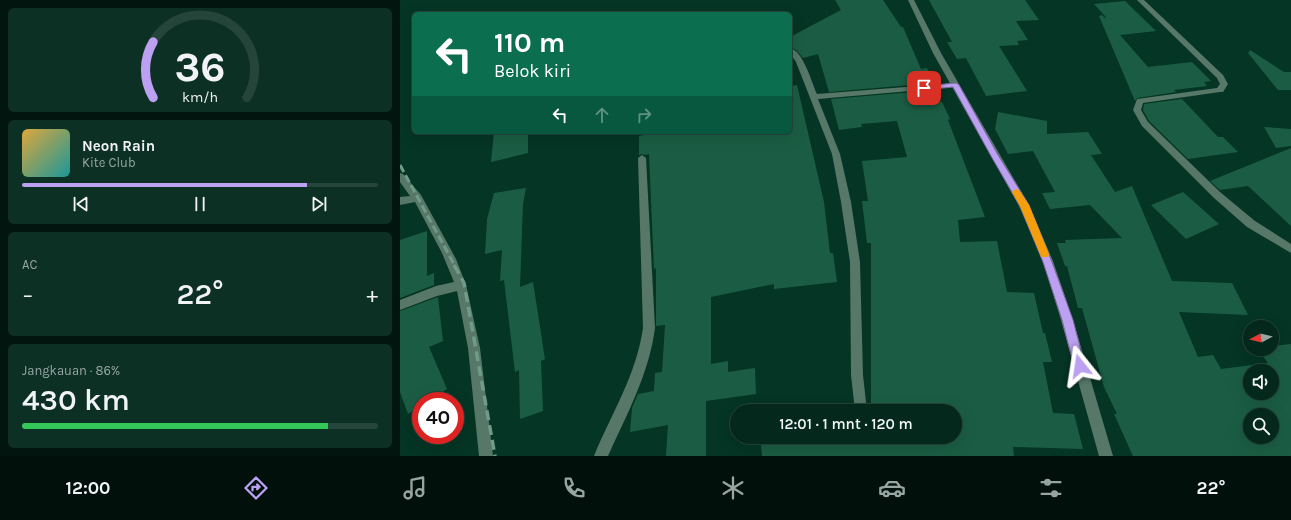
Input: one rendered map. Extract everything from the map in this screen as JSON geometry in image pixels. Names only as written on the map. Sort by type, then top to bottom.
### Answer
[{"type":"street","points":[[911,0],[937,53],[1024,205],[1048,262],[1067,320],[1106,456]]},
{"type":"street","points":[[1140,0],[1174,31],[1220,77],[1224,84],[1220,90],[1140,101],[1137,110],[1145,124],[1168,150],[1217,195],[1251,224],[1291,249]]},
{"type":"street","points":[[792,51],[800,62],[836,154],[846,202],[855,262],[857,375],[860,404]]},
{"type":"street","points":[[813,97],[956,85]]},
{"type":"street","points":[[601,456],[643,363],[648,345],[649,328],[642,158]]},
{"type":"street","points":[[400,176],[417,197],[449,255],[460,284],[474,346],[486,456]]},
{"type":"street","points":[[400,201],[417,197]]},
{"type":"street","points":[[400,305],[436,291],[460,284]]},
{"type":"building","points":[[835,0],[883,0],[901,27],[903,27],[921,69],[927,68],[934,83],[829,92],[818,54],[803,58],[796,50],[792,48],[792,36],[841,10]]},
{"type":"building","points":[[929,0],[1025,0],[1039,20],[1016,21],[1028,40],[1017,41],[1019,45],[999,46],[1027,91],[986,96],[966,58],[957,59],[947,42],[952,42]]},
{"type":"building","points":[[1125,1],[1156,31],[1120,35],[1148,67],[1192,62],[1211,81],[1204,82],[1207,86],[1174,90],[1176,92],[1137,98],[1135,101],[1099,16],[1102,15],[1106,19],[1105,16],[1094,4]]},
{"type":"building","points":[[1250,50],[1284,72],[1291,72],[1291,90],[1278,90],[1248,53]]},
{"type":"building","points":[[797,85],[824,202],[830,253],[833,253],[837,282],[774,289],[774,284],[711,297],[711,364],[728,361],[728,372],[755,368],[756,394],[706,401],[706,456],[666,456],[668,425],[630,432],[632,408],[638,394],[654,391],[655,373],[662,372],[665,325],[656,326],[656,268],[654,269],[649,154],[639,155],[639,136],[650,134],[792,134],[792,86]]},
{"type":"building","points":[[937,90],[938,101],[942,102],[950,119],[948,120],[985,217],[958,220],[960,242],[997,241],[1007,292],[1034,293],[1043,333],[1045,333],[1052,362],[1043,362],[1053,413],[1074,414],[1083,449],[1013,447],[1014,456],[762,456],[761,445],[769,444],[962,444],[962,404],[871,404],[871,243],[867,243],[862,201],[868,201],[862,161],[907,157],[897,121],[861,124],[862,127],[839,130],[831,99]]},
{"type":"building","points":[[1182,99],[1218,137],[1223,137],[1238,152],[1188,159],[1149,121],[1143,110],[1144,104]]},
{"type":"building","points":[[998,112],[1047,121],[1047,134],[1088,132],[1102,154],[1091,155],[1115,192],[1132,186],[1172,281],[1232,283],[1248,315],[1179,312],[1198,357],[1213,355],[1221,369],[1243,366],[1243,400],[1279,400],[1279,364],[1260,364],[1268,363],[1263,356],[1279,356],[1279,345],[1291,344],[1291,456],[1133,456],[1114,414],[1117,414],[1104,387],[1082,308],[1078,308],[1067,266],[1065,266],[1057,243],[1066,243],[1065,240],[1122,238],[1090,205],[1050,209],[1042,193],[1055,192],[1033,151],[1008,154],[995,129]]},
{"type":"building","points":[[1264,127],[1291,129],[1291,146],[1276,148]]},
{"type":"building","points":[[494,134],[528,134],[528,153],[491,162]]},
{"type":"building","points":[[1291,148],[1291,226],[1248,186],[1220,190],[1210,181]]},
{"type":"building","points":[[526,188],[523,204],[520,287],[533,282],[545,359],[541,361],[543,411],[520,419],[519,370],[515,372],[504,280],[500,281],[502,250],[485,254],[487,219],[494,193]]},
{"type":"building","points":[[1183,192],[1219,224],[1186,239],[1151,205]]},
{"type":"building","points":[[427,231],[427,276],[434,273],[434,285],[400,298],[400,240]]},
{"type":"building","points":[[438,297],[443,341],[429,347],[447,389],[442,392],[412,392],[412,411],[408,414],[400,392],[400,311]]},
{"type":"railway","points":[[400,165],[455,266]]},
{"type":"railway","points":[[454,265],[464,283],[495,456]]},
{"type":"slow traffic","points":[[1016,192],[1024,205],[1044,254]]},
{"type":"route","points":[[924,88],[956,85],[1024,205],[1048,262],[1080,366]]}]
